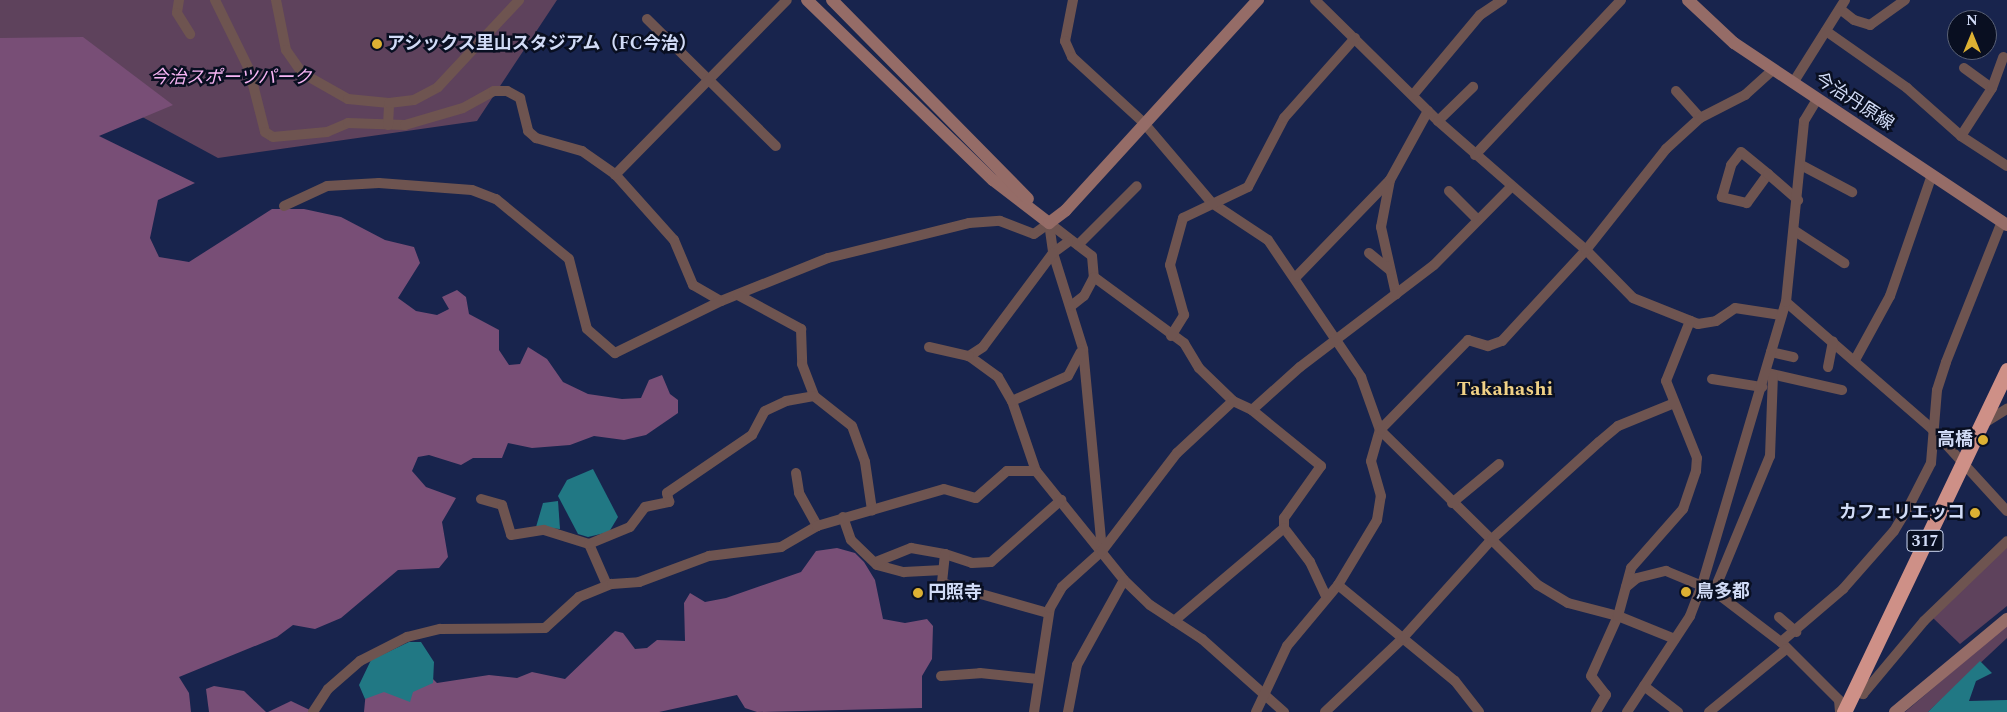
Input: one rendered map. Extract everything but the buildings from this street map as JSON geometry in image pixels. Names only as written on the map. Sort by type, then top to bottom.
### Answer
[{"type":"highway","name":"317","points":[[1842,712],[2007,370]]},
{"type":"street","points":[[179,0],[178,13],[190,34]]},
{"type":"street","points":[[215,0],[249,69],[265,132],[273,137],[296,137],[348,123],[388,125],[431,120],[494,91],[507,91],[520,98],[528,131],[536,138],[582,151],[615,175],[674,240],[694,285],[721,301]]},
{"type":"street","points":[[276,0],[286,50],[302,73],[348,99],[389,103],[414,100],[438,87],[519,0]]},
{"type":"street","points":[[615,175],[787,0]]},
{"type":"street","points":[[807,0],[993,180],[1092,256],[1094,277],[1084,296],[1071,306]]},
{"type":"street","points":[[832,0],[1049,223],[1053,252],[1083,347],[1102,551]]},
{"type":"street","points":[[1073,0],[1066,41],[1072,57],[1143,122],[1212,203],[1268,240],[1361,378],[1380,430],[1452,503],[1546,589],[1568,603],[1618,616],[1675,639]]},
{"type":"street","points":[[284,206],[327,186],[370,184],[472,190],[496,199],[569,259],[586,329],[615,353],[721,301],[828,258],[969,223],[1000,221],[1034,234],[1066,210],[1143,122],[1258,0]]},
{"type":"street","points":[[1315,0],[1438,121],[1511,187],[1586,250],[1633,298],[1690,321],[1716,320],[1735,308],[1781,315]]},
{"type":"street","points":[[1413,95],[1480,15],[1502,0]]},
{"type":"street","points":[[1475,155],[1621,0]]},
{"type":"street","name":"今治丹原線","points":[[1688,0],[1729,40],[2004,223]]},
{"type":"street","points":[[1793,83],[1843,4],[1854,20],[1870,25],[1905,0]]},
{"type":"street","points":[[647,19],[776,146]]},
{"type":"street","points":[[1826,31],[1907,88],[1962,136],[2007,166]]},
{"type":"street","points":[[1172,336],[1184,315],[1170,265],[1183,218],[1212,203],[1240,195],[1248,187],[1284,118],[1355,38]]},
{"type":"street","points":[[1962,136],[1992,88],[2003,57]]},
{"type":"street","points":[[1964,68],[1992,88]]},
{"type":"street","points":[[1256,712],[1287,646],[1326,596],[1338,585],[1376,520],[1381,496],[1370,461],[1380,430],[1468,340],[1488,346],[1502,341],[1586,250],[1666,148],[1700,118],[1745,95],[1773,70]]},
{"type":"street","points":[[1438,121],[1473,87]]},
{"type":"street","points":[[1676,91],[1700,118]]},
{"type":"street","points":[[1714,591],[1770,456],[1772,409],[1769,374],[1771,352],[1786,302],[1796,231],[1804,121],[1816,99]]},
{"type":"street","points":[[388,125],[389,103]]},
{"type":"street","points":[[1396,294],[1390,270],[1381,211],[1390,180],[1428,111]]},
{"type":"street","points":[[1768,174],[1747,203],[1722,197],[1731,165],[1741,152],[1768,174],[1798,200]]},
{"type":"street","points":[[1801,165],[1852,192]]},
{"type":"street","points":[[1855,360],[1890,296],[1932,175]]},
{"type":"street","points":[[1295,278],[1390,180]]},
{"type":"street","points":[[969,356],[983,347],[1053,252],[1073,243],[1137,186]]},
{"type":"street","points":[[1252,410],[1434,265],[1511,187]]},
{"type":"street","points":[[1448,191],[1478,220]]},
{"type":"street","points":[[1709,712],[1844,589],[1894,531],[1931,463],[1932,429],[1946,362],[2004,223]]},
{"type":"street","points":[[1796,231],[1844,263]]},
{"type":"street","points":[[1369,253],[1390,270]]},
{"type":"street","points":[[1094,277],[1184,343],[1199,368],[1233,401],[1252,410],[1321,466],[1284,518],[1284,528],[1310,562],[1326,596]]},
{"type":"street","points":[[738,295],[801,329],[802,364],[814,396],[852,426],[865,462],[872,510]]},
{"type":"street","points":[[1786,302],[1855,360],[1932,429],[2007,511]]},
{"type":"street","points":[[1596,712],[1606,695],[1591,676],[1618,616],[1626,587],[1641,552],[1682,509],[1696,470],[1697,458],[1672,404],[1667,371],[1690,321]]},
{"type":"street","points":[[1828,367],[1833,342]]},
{"type":"street","points":[[929,347],[969,356],[998,377],[1012,400],[1036,471],[1124,580],[1150,606],[1202,639],[1284,712]]},
{"type":"street","points":[[1012,400],[1068,376],[1083,347]]},
{"type":"street","points":[[1771,352],[1793,357]]},
{"type":"street","points":[[1627,712],[1675,639],[1702,585],[1754,412],[1762,387],[1769,374]]},
{"type":"street","points":[[1769,374],[1842,390]]},
{"type":"street","points":[[1712,379],[1762,387]]},
{"type":"street","points":[[481,499],[502,505],[511,535],[544,530],[589,544],[635,524],[645,507],[669,502],[667,493],[752,435],[765,411],[786,400],[814,396]]},
{"type":"street","points":[[1034,712],[1048,613],[1062,587],[1102,551],[1177,453],[1233,401]]},
{"type":"street","points":[[1325,712],[1402,640],[1492,539],[1618,426],[1672,404]]},
{"type":"street","points":[[1754,412],[1772,409]]},
{"type":"street","points":[[1981,425],[2007,410]]},
{"type":"street","points":[[1452,503],[1499,464]]},
{"type":"street","points":[[313,712],[328,689],[360,661],[406,637],[440,630],[545,628],[579,597],[607,586],[639,582],[702,558],[781,547],[817,526],[944,489],[976,498],[1007,471],[1036,471]]},
{"type":"street","points":[[796,473],[800,493],[817,526]]},
{"type":"street","points":[[876,562],[911,548],[945,554],[972,563],[991,562],[1061,500]]},
{"type":"street","points":[[843,518],[851,540],[876,562],[904,572],[943,570]]},
{"type":"street","points":[[1174,620],[1284,528]]},
{"type":"street","points":[[1853,690],[1863,694],[1924,621],[2007,541]]},
{"type":"street","points":[[589,544],[607,586]]},
{"type":"street","points":[[945,554],[942,583],[946,586],[1048,613]]},
{"type":"street","points":[[1626,587],[1659,571],[1702,585],[1714,591],[1784,645],[1839,700],[1842,712]]},
{"type":"street","points":[[1068,712],[1077,664],[1124,580]]},
{"type":"street","points":[[1338,585],[1402,640],[1455,681],[1479,712]]},
{"type":"street","points":[[1780,617],[1796,632]]},
{"type":"street","points":[[1894,712],[2007,619]]},
{"type":"street","points":[[941,676],[980,673],[1038,679]]},
{"type":"street","points":[[1644,686],[1678,712]]},
{"type":"green space","name":"今治スポーツパーク","points":[[0,0],[557,0],[477,121],[218,158],[122,106],[0,66]]},
{"type":"green space","points":[[2007,544],[2007,606],[1960,644],[1932,617]]},
{"type":"green space","points":[[2007,625],[2007,638],[1928,712],[1905,712]]},
{"type":"shaded area","points":[[83,37],[173,105],[99,136],[195,183],[158,200],[150,238],[159,257],[189,262],[272,209],[304,209],[341,217],[385,240],[414,247],[420,263],[398,298],[416,311],[437,315],[449,309],[442,297],[457,290],[466,297],[469,314],[499,330],[499,350],[509,365],[520,364],[528,347],[547,359],[563,382],[588,394],[622,399],[641,398],[649,380],[662,375],[670,394],[678,400],[678,413],[646,435],[624,440],[594,436],[570,445],[532,448],[508,443],[502,458],[473,458],[461,465],[429,455],[418,457],[412,471],[426,487],[456,498],[442,522],[448,557],[439,568],[398,570],[341,618],[315,629],[293,625],[277,637],[179,677],[189,693],[191,712],[0,712],[0,38]]},
{"type":"shaded area","points":[[593,469],[618,517],[609,532],[588,537],[578,534],[558,496],[567,480]]},
{"type":"shaded area","points":[[558,501],[560,529],[536,527],[543,503]]},
{"type":"shaded area","points":[[837,548],[855,553],[864,562],[875,580],[883,619],[905,623],[927,619],[933,626],[932,659],[922,676],[922,708],[757,712],[745,708],[737,695],[659,712],[364,712],[366,690],[431,677],[437,683],[489,675],[517,678],[532,672],[565,679],[615,631],[623,633],[635,649],[647,648],[657,640],[685,641],[684,603],[690,593],[705,602],[726,598],[801,572],[816,551]]},
{"type":"shaded area","points":[[409,642],[421,642],[434,662],[433,683],[413,692],[410,702],[384,692],[365,699],[359,685],[371,660]]},
{"type":"shaded area","points":[[1980,661],[1992,673],[1976,681],[1969,701],[2007,700],[2007,712],[1928,712]]},
{"type":"shaded area","points":[[214,686],[244,691],[266,712],[209,712],[206,689]]},
{"type":"shaded area","points":[[291,701],[314,712],[268,712]]},
{"type":"place","name":"アシックス里山スタジアム（FC今治）","points":[[377,44]]},
{"type":"place","name":"高橋","points":[[1983,440]]},
{"type":"place","name":"カフェリエッコ","points":[[1975,513]]},
{"type":"place","name":"鳥多都","points":[[1686,592]]},
{"type":"place","name":"円照寺","points":[[918,593]]},
{"type":"district","name":"Takahashi","points":[[1505,389]]}]
